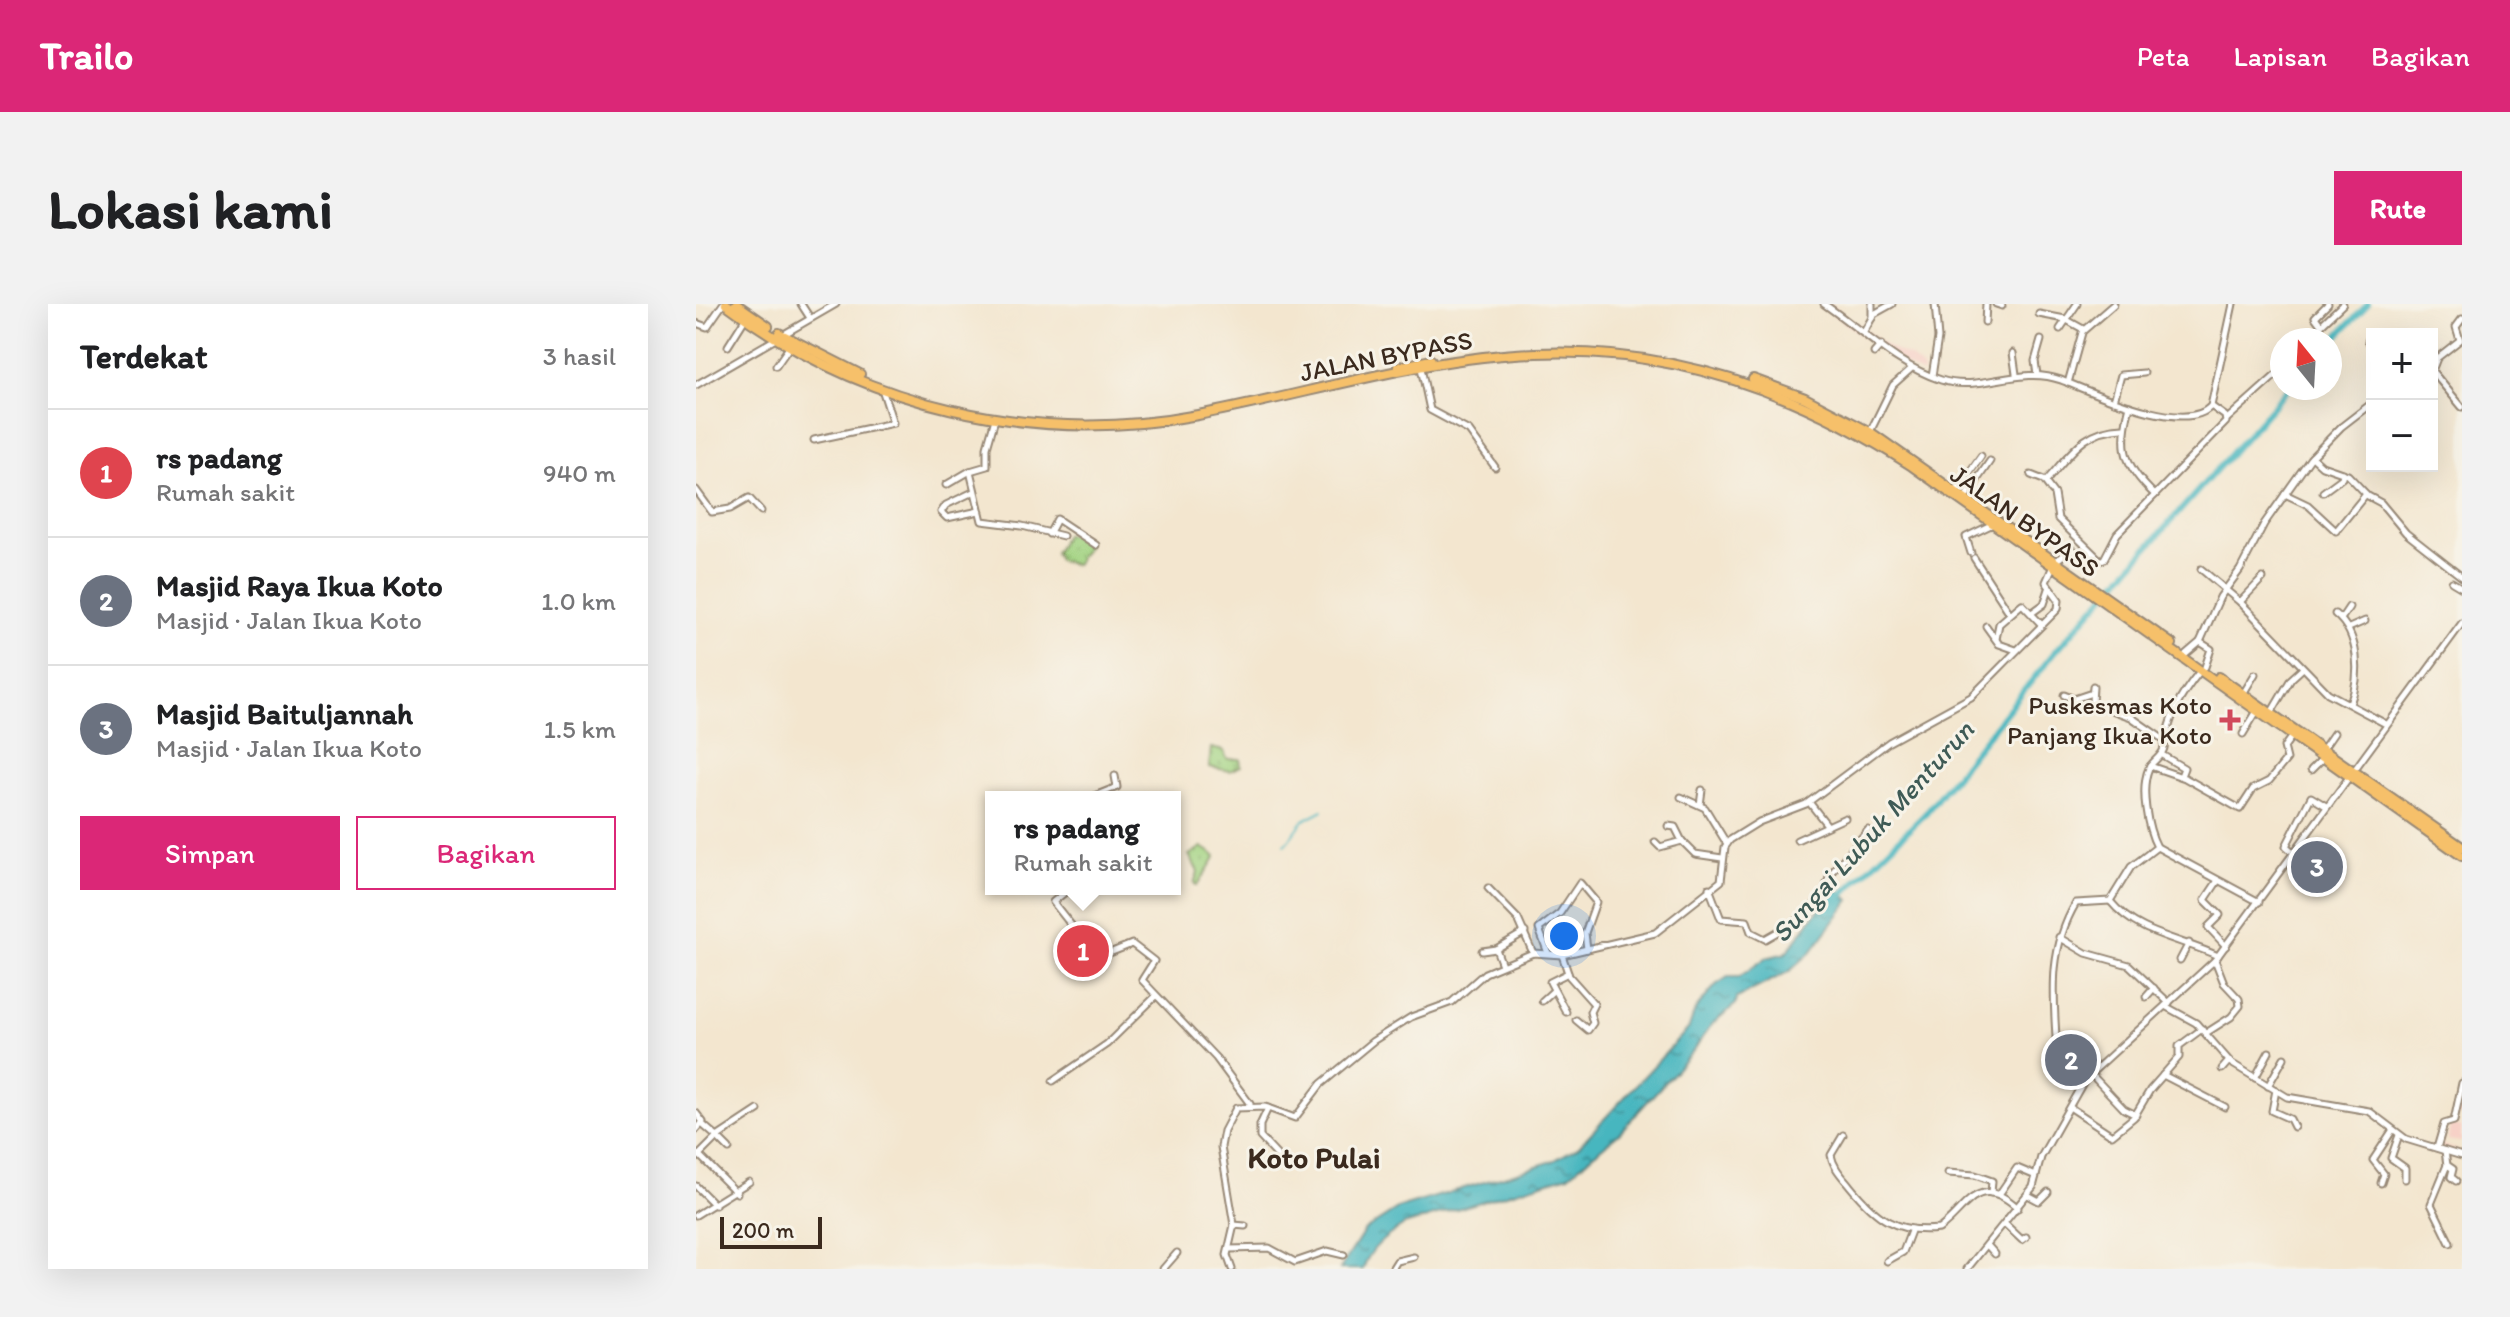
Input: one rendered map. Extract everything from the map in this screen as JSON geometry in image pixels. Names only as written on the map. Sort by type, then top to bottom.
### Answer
[{"type":"highway","name":"JALAN BYPASS","points":[[725,304],[745,319],[888,389],[989,412],[1051,420],[1109,420],[1198,410],[1376,374],[1537,352],[1615,355],[1688,366],[1746,382],[1797,402],[1864,436],[1957,490],[2055,563]]},
{"type":"highway","name":"JALAN BYPASS","points":[[735,304],[790,346],[888,389],[995,419],[1097,426],[1149,422],[1452,356],[1542,347],[1656,354],[1771,385],[1836,412],[1870,432],[1993,524],[2085,583],[2242,696],[2271,713],[2323,754]]},
{"type":"highway","name":"JALAN BYPASS","points":[[2134,618],[2203,668]]},
{"type":"highway","name":"JALAN BYPASS","points":[[2242,696],[2257,711],[2436,833],[2462,856]]},
{"type":"highway","points":[[2436,833],[2462,847]]},
{"type":"street","points":[[696,323],[707,327],[725,304]]},
{"type":"street","points":[[801,304],[810,318]]},
{"type":"street","points":[[696,385],[836,304]]},
{"type":"street","points":[[1824,304],[1912,368],[1932,376],[1964,384],[2016,374],[2037,375],[2161,414],[2200,413],[2211,406],[2233,304]]},
{"type":"street","points":[[1872,304],[1872,318]]},
{"type":"street","points":[[1864,332],[1872,318],[1892,304]]},
{"type":"street","points":[[1932,376],[1938,338],[1935,304]]},
{"type":"street","points":[[1985,322],[1986,304]]},
{"type":"street","points":[[2060,329],[2077,304]]},
{"type":"street","points":[[2068,383],[2083,331],[2114,304]]},
{"type":"street","points":[[2328,304],[2315,317],[2320,324],[2343,304]]},
{"type":"street","points":[[2039,314],[2065,319],[2083,331]]},
{"type":"street","points":[[728,346],[745,319]]},
{"type":"street","points":[[2438,357],[2460,340],[2456,327],[2462,319]]},
{"type":"street","points":[[2037,375],[2035,361],[2041,340]]},
{"type":"street","points":[[1874,353],[1881,345]]},
{"type":"street","points":[[776,366],[790,346]]},
{"type":"street","points":[[2013,353],[2016,374]]},
{"type":"street","points":[[1421,368],[1430,410],[1469,431],[1495,467]]},
{"type":"street","points":[[1870,432],[1893,385],[1912,368]]},
{"type":"street","points":[[2114,401],[2122,374],[2144,373]]},
{"type":"street","points":[[2438,378],[2462,407]]},
{"type":"street","points":[[2101,561],[2117,534],[2227,419],[2270,380]]},
{"type":"street","points":[[814,440],[893,423],[888,389]]},
{"type":"street","points":[[2130,406],[2123,428],[2124,450],[2131,467],[2155,495]]},
{"type":"street","points":[[2211,406],[2227,419]]},
{"type":"street","points":[[2186,654],[2200,642],[2217,601],[2227,591],[2285,494],[2312,457],[2366,408]]},
{"type":"street","points":[[946,485],[970,471],[987,466],[987,447],[995,419]]},
{"type":"street","points":[[2101,561],[2058,519],[2054,494],[2046,487],[2046,481],[2093,433],[2123,428]]},
{"type":"street","points":[[1957,490],[1981,456]]},
{"type":"street","points":[[2312,457],[2322,466],[2349,477],[2366,494],[2381,503],[2406,533],[2462,577]]},
{"type":"street","points":[[1966,496],[1990,461]]},
{"type":"street","points":[[970,471],[973,492],[985,523],[1022,526],[1063,536]]},
{"type":"street","points":[[2031,475],[2046,481]]},
{"type":"street","points":[[2323,492],[2342,478],[2349,477]]},
{"type":"street","points":[[696,490],[712,512],[730,509],[749,498],[761,511]]},
{"type":"street","points":[[973,492],[946,505],[941,512],[947,518],[979,511]]},
{"type":"street","points":[[2285,494],[2315,511],[2336,531],[2366,494]]},
{"type":"street","points":[[1049,534],[1057,519],[1096,545]]},
{"type":"street","points":[[1993,524],[1965,538],[2009,612]]},
{"type":"street","points":[[1232,1269],[1229,1249],[1234,1225],[1221,1147],[1224,1131],[1235,1110],[1251,1105],[1268,1108],[1290,1118],[1297,1117],[1321,1084],[1373,1041],[1411,1017],[1452,1002],[1477,978],[1502,965],[1533,953],[1562,955],[1655,933],[1722,879],[1722,858],[1727,844],[1750,827],[1809,802],[1889,742],[1971,697],[2059,606],[2049,589],[2047,578],[2055,563],[2075,549],[2101,561]]},
{"type":"street","points":[[2201,569],[2240,602],[2328,693],[2386,724]]},
{"type":"street","points":[[2240,602],[2263,578]]},
{"type":"street","points":[[2452,582],[2462,588]]},
{"type":"street","points":[[2033,612],[2044,604],[2049,589]]},
{"type":"street","points":[[1996,639],[1999,624],[2009,612],[2022,604],[2033,612],[2041,624]]},
{"type":"street","points":[[2349,607],[2338,616],[2349,628],[2358,676],[2350,704]]},
{"type":"street","points":[[2349,628],[2365,621]]},
{"type":"street","points":[[1967,1269],[2028,1195],[2041,1157],[2089,1074],[2226,946],[2462,623]]},
{"type":"street","points":[[1986,626],[2002,646],[2016,650]]},
{"type":"street","points":[[2200,642],[2211,649],[2203,668],[2174,707],[2162,754],[2150,766],[2147,811],[2157,847],[2259,902]]},
{"type":"street","points":[[2271,713],[2291,679],[2302,669]]},
{"type":"street","points":[[2242,696],[2255,674]]},
{"type":"street","points":[[2064,695],[2075,699],[2092,690],[2092,703],[2131,717],[2164,740]]},
{"type":"street","points":[[2243,734],[2257,711]]},
{"type":"street","points":[[2311,770],[2334,733]]},
{"type":"street","points":[[2150,766],[2181,776],[2240,809],[2253,789],[2269,781],[2287,759],[2284,747],[2292,736]]},
{"type":"street","points":[[2162,754],[2184,768],[2181,776]]},
{"type":"street","points":[[1104,791],[1117,785],[1115,776]]},
{"type":"street","points":[[1700,805],[1702,790]]},
{"type":"street","points":[[1681,797],[1700,805],[1710,814],[1727,844]]},
{"type":"street","points":[[2294,853],[2286,846],[2311,797],[2326,806]]},
{"type":"street","points":[[1809,802],[1827,825]]},
{"type":"street","points":[[1797,840],[1845,818]]},
{"type":"street","points":[[1668,826],[1676,828],[1682,841],[1695,854],[1722,858]]},
{"type":"street","points":[[1709,888],[1721,919],[1747,921],[1751,932],[1765,939],[1807,915],[1824,892],[1830,875],[1868,830]]},
{"type":"street","points":[[1655,842],[1660,847],[1682,841]]},
{"type":"street","points":[[2110,901],[2131,867],[2157,847]]},
{"type":"street","points":[[2217,882],[2205,900],[2220,915],[2208,927],[2226,946]]},
{"type":"street","points":[[1548,953],[1539,929],[1560,913],[1580,883],[1596,902],[1585,933],[1587,949]]},
{"type":"street","points":[[1488,888],[1511,910],[1525,932],[1533,953]]},
{"type":"street","points":[[1062,895],[1053,902],[1097,958]]},
{"type":"street","points":[[2071,1108],[2111,1135],[2136,1115],[2181,1055],[2179,1046],[2231,1017],[2240,1006],[2224,983],[2216,958],[2189,943],[2140,929],[2110,901],[2076,903],[2059,937],[2053,975],[2057,1053],[2077,1057],[2089,1074],[2124,1109],[2136,1115]]},
{"type":"street","points":[[1482,951],[1496,949],[1525,932]]},
{"type":"street","points":[[2059,937],[2086,953],[2126,963],[2167,1004],[2204,1031],[2229,1061],[2268,1086],[2292,1099],[2335,1109],[2369,1111],[2399,1135],[2462,1156]]},
{"type":"street","points":[[2180,960],[2189,943]]},
{"type":"street","points":[[1090,965],[1097,958],[1126,945],[1137,945],[1154,959],[1141,978],[1216,1058],[1251,1105]]},
{"type":"street","points":[[1496,949],[1502,965]]},
{"type":"street","points":[[1562,955],[1568,973],[1594,1004],[1590,1012],[1593,1023],[1588,1030],[1576,1020]]},
{"type":"street","points":[[1566,1012],[1553,991],[1551,981],[1568,973]]},
{"type":"street","points":[[2146,997],[2154,988]]},
{"type":"street","points":[[1542,1001],[1553,991]]},
{"type":"street","points":[[1053,1081],[1107,1044],[1156,996]]},
{"type":"street","points":[[2255,1078],[2269,1052]]},
{"type":"street","points":[[2268,1086],[2284,1058]]},
{"type":"street","points":[[2222,1069],[2229,1061]]},
{"type":"street","points":[[2163,1075],[2225,1107]]},
{"type":"street","points":[[2437,1148],[2444,1124],[2454,1121],[2462,1083]]},
{"type":"street","points":[[2276,1090],[2272,1111],[2290,1119],[2294,1127]]},
{"type":"street","points":[[1268,1108],[1260,1125],[1260,1137],[1287,1166]]},
{"type":"street","points":[[737,1193],[698,1157],[717,1137],[758,1110]]},
{"type":"street","points":[[696,1113],[702,1124],[729,1149]]},
{"type":"street","points":[[696,1130],[702,1124]]},
{"type":"street","points":[[2381,1183],[2384,1174],[2373,1160],[2392,1131]]},
{"type":"street","points":[[1843,1135],[1831,1155],[1837,1171],[1877,1216],[1911,1231],[1941,1228],[1966,1200],[1991,1193],[2000,1193],[2018,1208]]},
{"type":"street","points":[[2399,1135],[2391,1158],[2405,1168],[2405,1179]]},
{"type":"street","points":[[2445,1151],[2447,1165],[2431,1204],[2450,1243]]},
{"type":"street","points":[[2447,1165],[2453,1168],[2451,1177],[2456,1181]]},
{"type":"street","points":[[2000,1193],[2018,1168],[2036,1176]]},
{"type":"street","points":[[1948,1173],[1975,1175],[1992,1181],[1991,1193]]},
{"type":"street","points":[[696,1215],[737,1193],[749,1182]]},
{"type":"street","points":[[696,1186],[715,1205]]},
{"type":"street","points":[[2028,1195],[2039,1201],[2048,1192]]},
{"type":"street","points":[[2005,1224],[2022,1240],[2026,1237]]},
{"type":"street","points":[[1234,1225],[1245,1226]]},
{"type":"street","points":[[1887,1261],[1903,1252],[1911,1231]]},
{"type":"street","points":[[1987,1245],[1995,1254]]},
{"type":"street","points":[[1229,1249],[1269,1248],[1295,1262],[1327,1251],[1344,1255]]},
{"type":"street","points":[[1163,1269],[1177,1253]]},
{"type":"street","points":[[1392,1269],[1397,1261],[1414,1257]]},
{"type":"shaded area","points":[[1831,304],[1889,348],[1912,358],[1923,369],[1923,374],[1900,363],[1825,309]]},
{"type":"shaded area","points":[[2458,1099],[2462,1099],[2462,1106],[2458,1107],[2462,1115],[2457,1115],[2455,1125]]},
{"type":"shaded area","points":[[2462,1122],[2461,1142],[2448,1140],[2450,1126],[2445,1125],[2442,1145],[2462,1151],[2440,1148],[2443,1124],[2461,1127]]},
{"type":"green space","points":[[1074,534],[1088,544],[1075,565],[1058,560],[1055,552],[1065,535]]},
{"type":"green space","points":[[1211,748],[1224,751],[1227,759],[1240,759],[1241,766],[1230,771],[1209,767]]},
{"type":"green space","points":[[1202,847],[1216,856],[1197,886],[1194,883],[1198,872],[1189,855]]},
{"type":"water","points":[[1835,888],[1850,900],[1811,952],[1790,971],[1737,998],[1736,1004],[1712,1024],[1693,1051],[1619,1133],[1569,1175],[1404,1225],[1379,1244],[1363,1269],[1340,1269],[1365,1230],[1399,1208],[1553,1161],[1579,1146],[1689,1028],[1695,1010],[1716,985],[1728,977],[1739,977],[1766,958],[1786,953]]},
{"type":"waterway","name":"Sungai Lubuk Menturun","points":[[2342,331],[2368,304]]},
{"type":"waterway","name":"Sungai Lubuk Menturun","points":[[1839,898],[1924,815],[2054,653],[2278,400]]},
{"type":"waterway","points":[[1285,845],[1304,820],[1323,810]]},
{"type":"place","name":"Puskesmas Koto Panjang Ikua Koto","points":[[2230,720]]},
{"type":"place","name":"Masjid Baituljannah","points":[[2317,867]]},
{"type":"place","name":"rs padang","points":[[1083,951]]},
{"type":"place","name":"Masjid Raya Ikua Koto","points":[[2071,1060]]},
{"type":"district","name":"Koto Pulai","points":[[1314,1158]]}]
